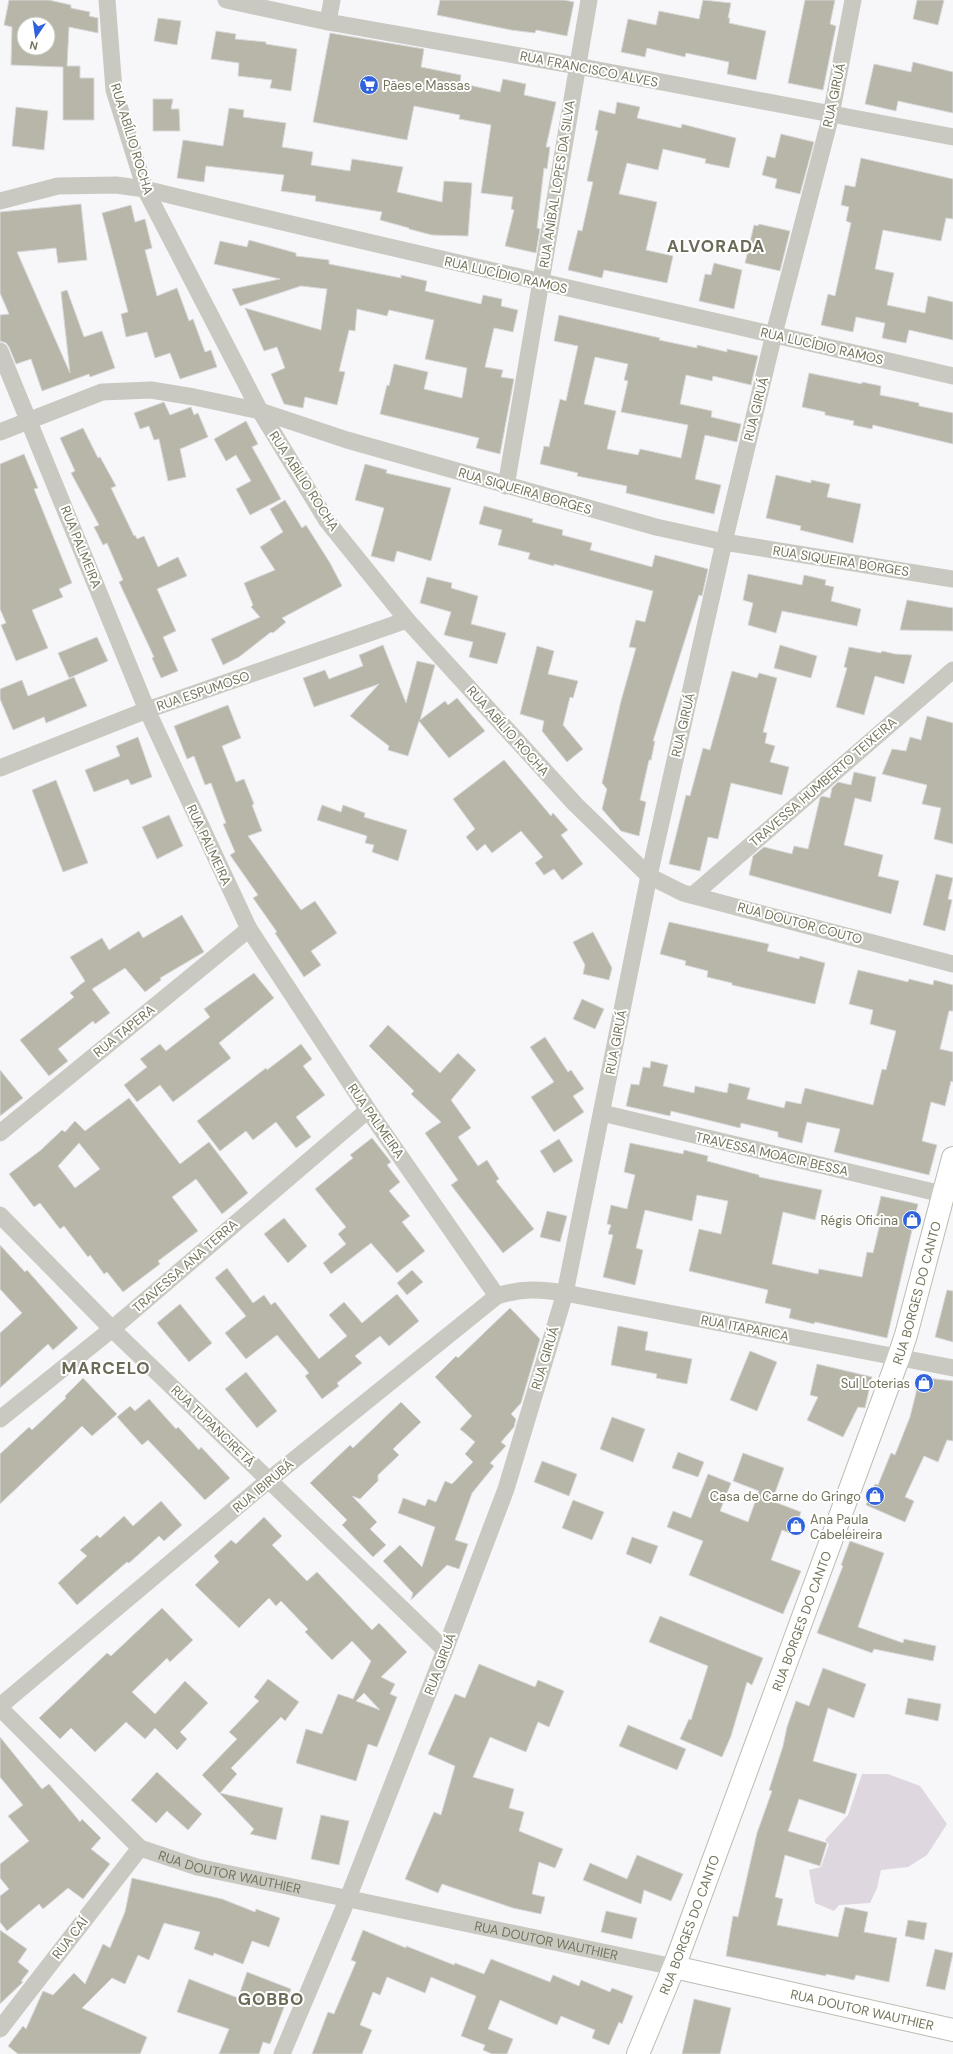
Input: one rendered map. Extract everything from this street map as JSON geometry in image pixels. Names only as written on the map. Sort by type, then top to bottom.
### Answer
[{"type":"street","name":"RUA ABÍLIO ROCHA","points":[[107,0],[114,90],[145,189],[260,411],[327,520],[407,620],[575,804],[649,876]]},
{"type":"street","name":"RUA FRANCISCO ALVES","points":[[226,0],[328,22],[577,66],[953,137]]},
{"type":"street","points":[[328,22],[332,0]]},
{"type":"street","name":"RUA ANÍBAL LOPES DA SILVA","points":[[506,486],[577,66],[590,0]]},
{"type":"street","name":"RUA GIRUÁ","points":[[282,2054],[348,1898],[446,1650],[506,1489],[565,1293],[649,876],[724,542],[774,334],[831,115],[853,0]]},
{"type":"street","name":"RUA LUCÍDIO RAMOS","points":[[0,201],[58,186],[116,185],[145,189],[541,284],[774,334],[953,376]]},
{"type":"street","name":"RUA PALMEIRA","points":[[0,351],[147,710],[249,929],[368,1110],[497,1296]]},
{"type":"street","name":"RUA SIQUEIRA BORGES","points":[[0,432],[102,392],[152,390],[260,411],[347,440],[656,527],[724,542],[953,579]]},
{"type":"street","name":"RUA ESPUMOSO","points":[[0,768],[147,710],[407,620]]},
{"type":"street","name":"TRAVESSA HUMBERTO TEIXEIRA","points":[[693,895],[953,670]]},
{"type":"street","name":"RUA DOUTOR COUTO","points":[[649,876],[683,893],[953,964]]},
{"type":"street","name":"RUA TAPERA","points":[[0,1133],[249,929]]},
{"type":"street","name":"TRAVESSA ANA TERRA","points":[[0,1419],[112,1329],[368,1110]]},
{"type":"street","name":"TRAVESSA MOACIR BESSA","points":[[602,1113],[942,1194]]},
{"type":"street","name":"RUA BORGES DO CANTO","points":[[638,2054],[674,1967],[898,1358],[906,1335],[942,1194],[953,1158]]},
{"type":"street","name":"RUA TUPANCIRETÃ","points":[[0,1215],[112,1329],[446,1650]]},
{"type":"street","name":"RUA IBIRUBÁ","points":[[0,1707],[269,1480],[478,1309],[497,1296],[514,1290],[538,1289]]},
{"type":"street","name":"RUA ITAPARICA","points":[[538,1289],[953,1368]]},
{"type":"street","points":[[0,1707],[140,1848]]},
{"type":"street","name":"RUA DOUTOR WAUTHIER","points":[[140,1848],[197,1867],[674,1967],[953,2030]]},
{"type":"street","name":"RUA CAÍ","points":[[0,2028],[140,1848]]},
{"type":"shaded area","points":[[862,1774],[888,1774],[920,1786],[947,1824],[927,1855],[908,1867],[881,1870],[877,1888],[870,1903],[839,1905],[834,1911],[815,1903],[809,1870],[821,1867],[829,1844],[825,1840],[848,1815]]},
{"type":"building","points":[[9,0],[49,0],[71,5],[71,8],[90,12],[89,16],[98,18],[98,33],[69,27],[67,66],[80,66],[80,78],[94,78],[94,120],[63,120],[63,67],[11,65],[12,27],[4,25]]},
{"type":"building","points":[[440,0],[564,0],[574,2],[567,36],[536,30],[535,33],[511,30],[437,15]]},
{"type":"building","points":[[703,0],[731,3],[728,18],[730,18],[729,23],[766,31],[756,80],[727,74],[729,62],[686,53],[685,57],[647,48],[645,57],[621,52],[628,19],[656,25],[659,11],[699,19]]},
{"type":"building","points":[[805,0],[835,0],[830,24],[836,26],[823,90],[788,83]]},
{"type":"building","points":[[917,0],[944,0],[938,25],[913,19]]},
{"type":"building","points":[[158,18],[181,21],[177,45],[154,41]]},
{"type":"building","points":[[216,31],[236,34],[235,39],[266,42],[266,44],[297,49],[291,91],[270,88],[272,80],[238,76],[239,63],[211,59]]},
{"type":"building","points":[[330,33],[424,49],[421,67],[461,75],[460,83],[500,92],[503,79],[526,84],[524,95],[556,102],[546,147],[550,147],[547,169],[544,168],[537,228],[540,229],[536,253],[505,246],[514,210],[511,209],[513,197],[481,193],[491,125],[459,119],[460,115],[414,106],[407,140],[313,122]]},
{"type":"building","points":[[913,62],[953,72],[953,113],[898,101],[896,111],[865,104],[874,64],[911,72]]},
{"type":"building","points":[[153,99],[173,99],[171,109],[179,109],[180,131],[153,131]]},
{"type":"building","points":[[617,102],[640,107],[637,118],[681,128],[682,124],[736,138],[729,168],[705,163],[706,159],[663,149],[658,170],[627,163],[619,194],[657,202],[646,250],[673,256],[667,283],[604,270],[602,278],[568,270],[578,230],[582,231],[593,182],[587,181],[598,131],[595,130],[599,110],[615,114]]},
{"type":"building","points":[[16,107],[48,111],[44,150],[12,146]]},
{"type":"building","points":[[229,108],[244,110],[243,117],[286,123],[282,147],[313,152],[311,165],[350,171],[352,159],[403,167],[397,192],[442,202],[444,181],[472,183],[468,236],[432,235],[380,220],[382,212],[315,201],[316,196],[281,191],[284,175],[206,166],[204,182],[177,178],[183,140],[223,146]]},
{"type":"building","points":[[781,134],[814,142],[800,194],[775,188],[777,179],[762,175],[767,156],[775,158]]},
{"type":"building","points":[[861,158],[953,179],[953,219],[946,218],[941,241],[883,230],[875,269],[894,273],[887,305],[925,313],[928,296],[953,302],[953,340],[909,330],[906,343],[882,338],[885,323],[856,317],[853,332],[821,325],[828,294],[835,296],[851,223],[846,221],[849,207],[841,205],[845,185],[855,187]]},
{"type":"building","points":[[81,204],[87,260],[58,263],[56,248],[17,252],[70,373],[61,292],[67,290],[84,337],[102,331],[115,368],[90,377],[89,374],[42,391],[31,359],[16,364],[9,347],[6,343],[0,341],[0,315],[9,314],[0,293],[0,212]]},
{"type":"building","points":[[131,205],[135,222],[145,219],[152,248],[145,250],[157,296],[177,288],[189,321],[193,319],[205,352],[211,350],[217,367],[180,379],[170,353],[155,358],[147,332],[126,337],[121,314],[128,312],[102,213]]},
{"type":"building","points":[[759,224],[790,231],[780,271],[745,263],[754,225],[758,226]]},
{"type":"building","points":[[249,240],[296,253],[296,256],[329,260],[329,264],[401,278],[401,275],[427,281],[425,291],[481,304],[483,295],[502,299],[501,306],[518,310],[513,332],[494,328],[485,367],[503,370],[501,377],[514,379],[500,454],[476,448],[479,438],[380,414],[394,364],[428,372],[424,389],[462,398],[467,368],[425,359],[434,320],[389,310],[387,316],[357,309],[355,331],[349,330],[339,371],[345,372],[337,405],[305,397],[303,408],[284,404],[271,374],[285,368],[277,347],[264,351],[245,308],[321,330],[327,289],[301,286],[240,306],[232,289],[280,279],[214,264],[220,241],[247,247]]},
{"type":"building","points":[[714,263],[742,270],[734,309],[699,301],[705,274],[711,275]]},
{"type":"building","points":[[559,315],[697,348],[697,345],[727,352],[727,349],[758,356],[751,385],[713,376],[712,381],[686,375],[680,404],[712,411],[711,417],[741,424],[737,442],[705,435],[695,479],[721,485],[714,514],[626,493],[627,486],[577,476],[578,473],[540,464],[544,446],[549,447],[560,399],[566,401],[578,346],[554,341]],"holes":[[[595,357],[628,364],[624,380],[628,381],[621,412],[688,425],[681,458],[640,449],[638,455],[607,449],[616,411],[584,404]]]},
{"type":"building","points":[[809,373],[862,384],[862,382],[881,386],[880,395],[919,403],[919,406],[953,413],[953,444],[873,425],[872,429],[853,425],[854,421],[825,415],[825,412],[802,407]]},
{"type":"building","points":[[164,402],[170,415],[191,407],[194,415],[198,413],[208,437],[180,449],[186,477],[168,481],[159,439],[154,440],[149,426],[140,429],[134,413]]},
{"type":"building","points":[[246,421],[258,444],[252,447],[281,499],[250,515],[236,489],[251,481],[236,455],[226,461],[214,439]]},
{"type":"building","points":[[83,428],[98,458],[100,457],[116,486],[111,488],[134,536],[135,535],[137,539],[144,536],[158,567],[178,557],[187,576],[157,589],[176,631],[163,637],[178,671],[161,678],[152,658],[154,657],[119,582],[123,580],[107,543],[103,545],[94,527],[99,525],[71,473],[75,471],[60,438]]},
{"type":"building","points":[[24,454],[38,488],[34,489],[72,583],[59,589],[63,597],[32,610],[48,648],[16,661],[1,625],[6,623],[0,609],[0,464]]},
{"type":"building","points":[[365,464],[387,470],[386,473],[451,488],[431,561],[397,551],[394,562],[371,556],[384,508],[355,500]]},
{"type":"building","points":[[776,475],[811,483],[811,480],[830,484],[827,497],[861,504],[853,543],[800,530],[801,526],[766,518]]},
{"type":"building","points":[[285,500],[302,528],[306,525],[330,563],[342,586],[282,618],[286,622],[273,633],[271,632],[239,657],[223,665],[211,639],[260,617],[251,607],[253,605],[244,583],[275,570],[260,547],[283,532],[270,509]]},
{"type":"building","points":[[484,506],[533,519],[532,522],[563,530],[562,535],[592,543],[590,550],[652,567],[655,555],[708,569],[702,596],[699,595],[653,741],[655,741],[651,760],[649,760],[640,800],[646,802],[639,836],[621,831],[602,809],[607,789],[602,783],[621,701],[636,648],[629,647],[636,620],[645,622],[653,591],[554,564],[554,566],[528,559],[530,553],[498,545],[502,530],[479,524]]},
{"type":"building","points":[[748,574],[802,585],[804,575],[826,580],[825,585],[834,587],[831,601],[861,609],[857,626],[782,611],[776,633],[748,625],[753,603],[743,600]]},
{"type":"building","points":[[427,577],[452,583],[451,588],[478,596],[471,624],[506,633],[497,664],[469,657],[473,642],[444,635],[451,612],[420,603]]},
{"type":"building","points":[[907,600],[953,608],[953,631],[900,630]]},
{"type":"building","points":[[97,637],[108,661],[69,678],[58,653]]},
{"type":"building","points":[[383,645],[406,703],[417,661],[435,665],[420,720],[445,701],[448,705],[457,698],[485,731],[449,758],[419,721],[408,756],[388,750],[389,746],[350,716],[379,684],[314,707],[303,678],[325,670],[329,679],[363,666],[359,655]]},
{"type":"building","points":[[780,645],[817,656],[811,678],[774,668]]},
{"type":"building","points":[[537,646],[554,651],[548,674],[578,681],[573,698],[570,697],[563,725],[583,749],[567,762],[542,731],[544,721],[520,714]]},
{"type":"building","points":[[849,647],[881,653],[882,651],[895,654],[912,655],[904,684],[875,676],[864,715],[836,707],[847,668],[844,667]]},
{"type":"building","points":[[732,671],[757,678],[759,673],[777,678],[763,732],[767,733],[765,743],[775,746],[770,762],[789,767],[782,795],[731,783],[718,839],[708,837],[700,871],[669,864],[686,795],[690,796],[703,748],[710,750]]},
{"type":"building","points":[[74,677],[87,706],[46,723],[44,717],[13,730],[0,699],[0,689],[22,680],[28,696]]},
{"type":"building","points":[[228,705],[241,738],[222,746],[236,782],[244,779],[254,804],[252,805],[262,831],[248,836],[301,910],[315,901],[337,933],[311,951],[321,965],[304,977],[275,933],[277,932],[253,898],[258,895],[230,855],[235,852],[223,824],[226,823],[211,783],[205,785],[194,756],[187,759],[174,726]]},
{"type":"building","points":[[927,716],[953,723],[953,844],[934,839],[941,808],[922,804],[927,785],[882,774],[892,749],[906,751],[910,737],[921,740]]},
{"type":"building","points":[[138,737],[152,777],[131,785],[128,779],[94,792],[85,770],[120,756],[116,746]]},
{"type":"building","points":[[504,760],[551,816],[553,813],[568,830],[561,835],[583,864],[562,880],[554,869],[544,875],[535,863],[543,857],[521,831],[492,853],[485,844],[477,851],[466,837],[475,829],[453,799]]},
{"type":"building","points":[[854,772],[876,777],[871,802],[855,798],[844,845],[883,855],[878,876],[899,881],[891,914],[749,875],[753,856],[764,847],[792,854],[794,846],[808,849],[820,798],[822,796],[830,798],[832,788],[838,782],[851,785]]},
{"type":"building","points":[[56,780],[88,863],[63,872],[32,790]]},
{"type":"building","points":[[322,805],[341,812],[343,805],[365,813],[364,817],[407,830],[398,861],[372,852],[374,845],[365,843],[367,836],[317,820]]},
{"type":"building","points":[[169,815],[183,846],[157,859],[142,827]]},
{"type":"building","points":[[936,874],[953,878],[948,899],[952,900],[945,931],[923,925]]},
{"type":"building","points":[[182,915],[204,952],[160,978],[161,980],[145,992],[125,968],[92,989],[110,1013],[95,1024],[93,1021],[58,1049],[68,1061],[49,1076],[20,1040],[74,997],[70,993],[85,981],[70,957],[102,938],[109,950],[139,931],[143,938]]},
{"type":"building","points":[[669,922],[769,944],[767,951],[799,959],[800,956],[825,963],[815,1004],[732,985],[732,983],[707,977],[708,971],[685,965],[686,961],[660,954]]},
{"type":"building","points":[[593,932],[612,968],[609,980],[583,974],[585,965],[573,942]]},
{"type":"building","points":[[858,970],[908,982],[909,979],[933,985],[934,980],[953,985],[953,1011],[949,1011],[940,1049],[953,1052],[953,1082],[951,1081],[945,1106],[931,1102],[922,1141],[937,1145],[929,1175],[834,1152],[840,1129],[807,1122],[802,1143],[778,1137],[778,1132],[741,1123],[740,1128],[671,1111],[670,1116],[626,1106],[631,1084],[639,1085],[643,1067],[650,1068],[651,1061],[668,1065],[663,1086],[694,1093],[695,1086],[727,1093],[729,1083],[750,1088],[747,1099],[784,1108],[786,1101],[801,1104],[805,1088],[873,1105],[882,1069],[886,1070],[896,1031],[870,1024],[873,1010],[849,1004]]},
{"type":"building","points":[[254,973],[274,998],[219,1043],[231,1058],[173,1102],[160,1085],[137,1102],[124,1085],[147,1067],[140,1059],[160,1044],[166,1051],[210,1017],[204,1009]]},
{"type":"building","points":[[582,999],[604,1009],[595,1029],[573,1019]]},
{"type":"building","points":[[388,1025],[440,1073],[458,1053],[476,1070],[451,1100],[471,1128],[458,1137],[478,1166],[487,1160],[499,1179],[496,1181],[534,1229],[503,1253],[451,1185],[458,1180],[425,1133],[441,1122],[411,1094],[414,1091],[369,1046]]},
{"type":"building","points":[[545,1037],[568,1072],[571,1070],[584,1089],[573,1096],[584,1112],[554,1132],[531,1097],[554,1082],[530,1047]]},
{"type":"building","points":[[301,1044],[312,1059],[303,1066],[325,1095],[296,1117],[311,1137],[296,1148],[276,1122],[253,1140],[246,1131],[220,1151],[197,1121],[266,1068],[267,1070]]},
{"type":"building","points":[[0,1070],[23,1098],[0,1116]]},
{"type":"building","points":[[129,1098],[180,1164],[209,1142],[248,1193],[222,1214],[196,1179],[172,1197],[198,1231],[158,1261],[160,1264],[123,1292],[107,1272],[104,1274],[90,1255],[88,1257],[64,1226],[60,1229],[40,1203],[34,1207],[9,1174],[41,1150],[62,1130],[65,1132],[75,1121],[85,1131]],"holes":[[[79,1143],[100,1169],[75,1188],[58,1166]]]},
{"type":"building","points":[[372,1138],[391,1162],[387,1165],[400,1182],[389,1191],[410,1216],[402,1222],[425,1251],[397,1273],[371,1243],[331,1274],[323,1263],[346,1244],[338,1234],[346,1227],[315,1189],[353,1158],[350,1155]]},
{"type":"building","points":[[559,1139],[573,1161],[554,1173],[540,1151]]},
{"type":"building","points":[[630,1143],[683,1154],[684,1150],[708,1156],[707,1161],[759,1175],[759,1177],[822,1190],[815,1220],[783,1212],[772,1264],[818,1274],[819,1269],[862,1277],[867,1252],[873,1253],[880,1224],[875,1222],[881,1196],[918,1204],[887,1338],[815,1322],[814,1324],[789,1318],[791,1309],[765,1303],[768,1290],[689,1271],[699,1229],[721,1234],[728,1201],[697,1195],[692,1221],[645,1210],[636,1248],[643,1250],[635,1285],[603,1277],[613,1235],[608,1234],[611,1225],[607,1224],[611,1205],[627,1209],[635,1175],[624,1172]]},
{"type":"building","points":[[547,1211],[567,1216],[560,1242],[540,1237]]},
{"type":"building","points":[[284,1218],[307,1246],[288,1263],[264,1234]]},
{"type":"building","points":[[0,1245],[25,1272],[27,1270],[78,1328],[53,1350],[48,1344],[0,1388],[0,1333],[22,1313],[0,1289]]},
{"type":"building","points":[[227,1268],[253,1303],[264,1295],[271,1305],[275,1302],[319,1359],[347,1336],[329,1315],[344,1302],[362,1323],[397,1294],[419,1321],[389,1346],[380,1336],[355,1356],[362,1363],[337,1383],[339,1386],[322,1399],[305,1376],[309,1373],[277,1335],[246,1359],[225,1333],[246,1316],[215,1278]]},
{"type":"building","points":[[412,1270],[423,1282],[407,1295],[397,1283]]},
{"type":"building","points":[[947,1290],[953,1291],[953,1342],[935,1337]]},
{"type":"building","points":[[180,1304],[212,1343],[189,1362],[157,1323]]},
{"type":"building","points":[[510,1308],[540,1339],[521,1403],[511,1414],[516,1419],[514,1427],[501,1442],[506,1446],[490,1463],[494,1466],[472,1493],[455,1540],[468,1544],[459,1569],[447,1565],[411,1600],[413,1593],[383,1561],[400,1545],[422,1567],[435,1527],[398,1513],[403,1498],[425,1506],[428,1499],[436,1502],[445,1481],[452,1484],[473,1462],[465,1454],[475,1442],[460,1429],[472,1416],[435,1377],[456,1356],[458,1358]]},
{"type":"building","points":[[618,1326],[648,1332],[645,1350],[692,1359],[687,1384],[656,1378],[657,1374],[611,1365]]},
{"type":"building","points":[[750,1351],[777,1362],[757,1411],[730,1400]]},
{"type":"building","points":[[817,1364],[872,1377],[865,1408],[858,1407],[843,1437],[807,1420],[818,1397],[810,1395]]},
{"type":"building","points":[[246,1372],[277,1411],[257,1428],[225,1389]]},
{"type":"building","points":[[920,1377],[953,1381],[953,1441],[947,1440],[938,1462],[924,1456],[905,1497],[914,1501],[905,1522],[866,1505],[875,1484],[878,1485],[891,1453],[895,1455],[910,1417]]},
{"type":"building","points":[[83,1378],[117,1414],[92,1436],[82,1426],[0,1504],[0,1454],[29,1427],[32,1430],[66,1398],[65,1396]]},
{"type":"building","points":[[149,1399],[176,1429],[178,1427],[199,1450],[201,1447],[230,1478],[205,1500],[148,1440],[142,1445],[117,1417],[130,1406],[135,1411]]},
{"type":"building","points":[[401,1402],[421,1422],[393,1449],[399,1455],[378,1475],[378,1481],[360,1499],[352,1496],[377,1522],[370,1529],[386,1545],[373,1557],[342,1525],[347,1520],[310,1483],[350,1445],[353,1448]]},
{"type":"building","points":[[612,1417],[645,1429],[633,1462],[600,1449]]},
{"type":"building","points":[[678,1452],[704,1462],[698,1477],[672,1468]]},
{"type":"building","points":[[743,1453],[784,1468],[772,1501],[801,1512],[793,1534],[782,1530],[771,1560],[801,1571],[783,1614],[689,1575],[703,1541],[667,1527],[673,1511],[691,1518],[708,1474],[731,1483],[720,1511],[748,1522],[759,1491],[733,1481]]},
{"type":"building","points":[[542,1461],[577,1474],[569,1496],[534,1482]]},
{"type":"building","points":[[573,1500],[604,1512],[592,1540],[562,1528]]},
{"type":"building","points":[[161,1501],[182,1525],[164,1541],[159,1536],[129,1563],[127,1562],[77,1605],[58,1583],[87,1556],[80,1550],[97,1535],[100,1538],[124,1516],[133,1526]]},
{"type":"building","points":[[264,1517],[282,1536],[272,1545],[307,1581],[317,1572],[372,1630],[379,1623],[407,1652],[381,1677],[395,1684],[390,1694],[397,1697],[377,1747],[368,1744],[356,1781],[296,1763],[306,1729],[322,1734],[338,1694],[353,1699],[371,1661],[352,1641],[332,1660],[305,1632],[308,1629],[281,1601],[276,1606],[269,1598],[239,1628],[195,1585],[219,1562],[214,1556],[231,1540],[236,1544]],"holes":[[[364,1693],[380,1710],[356,1701]]]},
{"type":"building","points":[[632,1537],[658,1546],[651,1564],[626,1554]]},
{"type":"building","points":[[850,1541],[884,1553],[858,1627],[903,1643],[904,1639],[936,1646],[933,1661],[874,1649],[872,1653],[817,1633],[843,1566],[841,1565]]},
{"type":"building","points":[[162,1608],[193,1640],[170,1662],[167,1658],[132,1692],[155,1714],[185,1681],[208,1703],[180,1732],[187,1739],[177,1750],[155,1728],[145,1739],[126,1722],[95,1752],[71,1728],[60,1739],[39,1718],[107,1653],[111,1656]]},
{"type":"building","points":[[660,1616],[763,1658],[752,1685],[747,1682],[731,1736],[722,1757],[680,1739],[689,1719],[691,1720],[708,1666],[649,1642]]},
{"type":"building","points":[[479,1664],[535,1687],[538,1680],[564,1691],[549,1727],[538,1722],[526,1752],[490,1737],[473,1777],[514,1789],[509,1808],[524,1812],[519,1831],[563,1849],[555,1868],[539,1862],[532,1894],[545,1897],[541,1914],[513,1908],[442,1884],[438,1893],[405,1879],[434,1812],[441,1815],[455,1766],[428,1754],[455,1694],[465,1698]]},
{"type":"building","points":[[823,1668],[866,1684],[854,1718],[828,1708],[813,1761],[857,1774],[845,1814],[799,1799],[788,1831],[827,1843],[820,1866],[785,1855],[775,1897],[783,1899],[777,1925],[838,1937],[845,1907],[868,1912],[864,1932],[897,1938],[889,1982],[856,1975],[854,1980],[826,1974],[826,1976],[726,1956],[733,1916],[738,1917],[757,1833],[772,1791],[769,1790],[783,1746],[787,1727],[796,1701],[809,1706]]},
{"type":"building","points":[[268,1679],[299,1702],[285,1721],[281,1717],[231,1768],[237,1774],[220,1793],[283,1808],[276,1840],[250,1834],[254,1829],[202,1775],[237,1739],[229,1732],[259,1701],[254,1697]]},
{"type":"building","points":[[908,1698],[941,1704],[938,1721],[905,1714]]},
{"type":"building","points":[[628,1725],[686,1749],[677,1770],[619,1746]]},
{"type":"building","points":[[0,1737],[42,1789],[49,1784],[80,1822],[82,1819],[101,1838],[91,1849],[110,1864],[83,1899],[68,1888],[43,1909],[39,1904],[7,1931],[0,1922],[0,1896],[9,1889],[0,1878],[0,1864],[29,1841],[8,1816],[23,1805],[0,1777]]},
{"type":"building","points":[[157,1772],[202,1814],[188,1830],[167,1811],[156,1823],[131,1800]]},
{"type":"building","points":[[321,1815],[349,1821],[339,1865],[311,1859]]},
{"type":"building","points":[[637,1855],[683,1874],[671,1901],[644,1890],[641,1904],[583,1880],[590,1863],[627,1879]]},
{"type":"building","points":[[132,1878],[222,1899],[255,1912],[256,1909],[280,1918],[269,1947],[252,1941],[243,1964],[214,1953],[213,1956],[194,1949],[200,1932],[164,1923],[149,1960],[138,1955],[125,1984],[112,1978],[82,2008],[147,2037],[140,2054],[18,2054],[8,2046],[23,2026],[26,2029],[43,1991],[53,1995],[74,1973],[85,1984],[103,1944],[110,1948],[125,1912]]},
{"type":"building","points":[[606,1911],[637,1918],[632,1939],[601,1932]]},
{"type":"building","points":[[908,1920],[927,1923],[924,1940],[905,1936]]},
{"type":"building","points":[[0,1930],[27,1949],[18,1962],[29,1971],[21,1981],[23,1982],[0,2004]]},
{"type":"building","points":[[363,1930],[406,1948],[406,1946],[454,1965],[455,1963],[484,1974],[491,1959],[550,1982],[553,1975],[579,1986],[581,1980],[610,1992],[612,1988],[633,1996],[622,2024],[619,2022],[609,2045],[592,2038],[595,2030],[561,2016],[557,2025],[500,2000],[488,2029],[513,2039],[507,2054],[492,2054],[483,2050],[485,2045],[461,2036],[476,1996],[431,1977],[425,1993],[387,1977],[380,1995],[373,1992],[360,2025],[372,2030],[362,2054],[312,2054],[328,2012],[334,2014],[356,1962],[351,1960]]},
{"type":"building","points":[[935,1949],[953,1953],[945,1990],[926,1986]]},
{"type":"building","points":[[247,1972],[291,1989],[270,2044],[263,2042],[259,2054],[219,2054],[229,2029],[177,2012],[189,1979],[238,1998]]},
{"type":"building","points":[[694,1999],[731,2008],[720,2054],[682,2054]]},
{"type":"place","name":"Pães e Massas","points":[[369,85]]},
{"type":"place","name":"Régis Oficina","points":[[912,1220]]},
{"type":"place","name":"Sul Loterias","points":[[924,1383]]},
{"type":"place","name":"Casa de Carne do Gringo","points":[[875,1496]]},
{"type":"place","name":"Ana Paula Cabeleireira","points":[[796,1526]]},
{"type":"district","name":"ALVORADA","points":[[716,246]]},
{"type":"district","name":"MARCELO","points":[[106,1368]]},
{"type":"district","name":"GOBBO","points":[[271,1999]]}]
